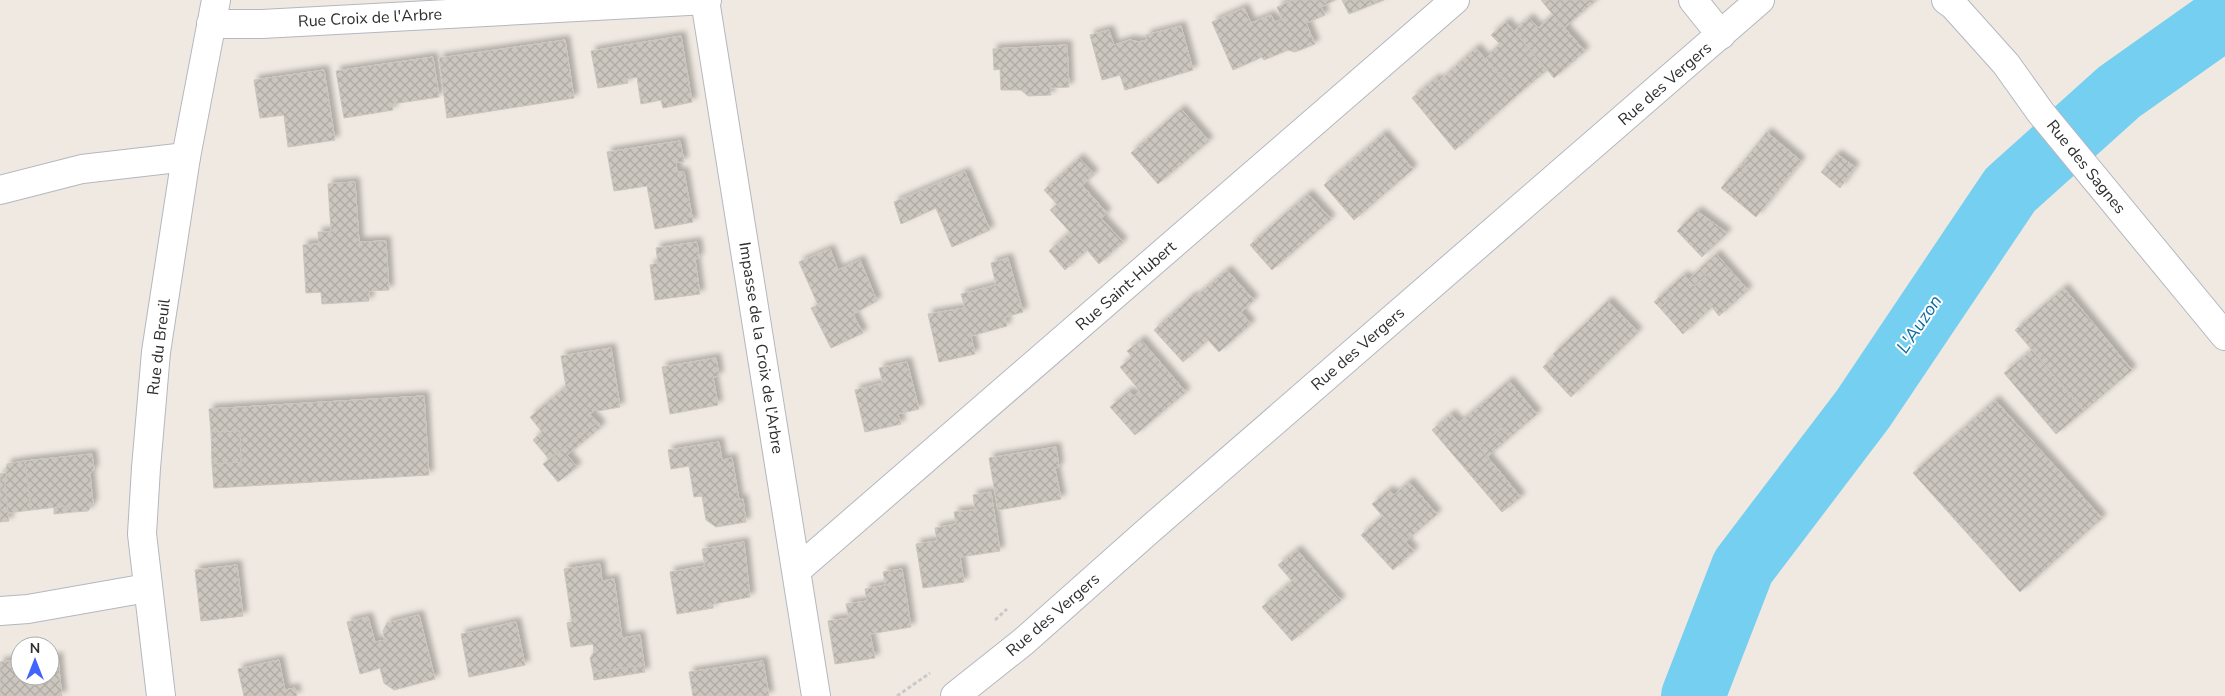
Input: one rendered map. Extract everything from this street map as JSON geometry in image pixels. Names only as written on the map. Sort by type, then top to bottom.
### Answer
[{"type":"street","name":"Impasse de la Croix de l’Arbre","points":[[706,0],[816,696]]},
{"type":"street","name":"Rue Croix de l'Arbre","points":[[214,12],[262,24],[706,0]]},
{"type":"street","name":"Rue Saint-Hubert","points":[[797,570],[1455,0]]},
{"type":"street","points":[[1693,0],[1721,35]]},
{"type":"street","name":"Rue des Vergers","points":[[955,696],[1023,642],[1148,531],[1760,0]]},
{"type":"street","name":"Rue des Sagnes","points":[[1946,0],[1954,5],[2006,64],[2041,113],[2225,336]]},
{"type":"street","name":"Rue du Breuil","points":[[161,696],[142,534],[156,352],[186,157],[214,12]]},
{"type":"street","points":[[0,190],[82,169],[186,157]]},
{"type":"street","points":[[0,611],[28,609],[147,588]]},
{"type":"building","points":[[1293,0],[1335,0],[1321,7],[1325,15],[1306,23],[1315,44],[1295,52],[1288,50],[1264,60],[1262,57],[1233,70],[1212,22],[1244,8],[1251,23],[1271,15],[1275,22],[1282,19],[1277,7]]},
{"type":"building","points":[[1342,0],[1384,0],[1349,14]]},
{"type":"building","points":[[1541,0],[1593,0],[1595,1],[1564,28]]},
{"type":"building","points":[[1553,15],[1585,51],[1554,78],[1514,31],[1529,18],[1538,28]]},
{"type":"building","points":[[1506,22],[1547,70],[1517,95],[1485,59],[1500,44],[1491,35]]},
{"type":"building","points":[[1181,26],[1193,70],[1125,90],[1120,75],[1102,80],[1090,35],[1109,30],[1114,45],[1130,40],[1139,42],[1147,40],[1146,35]]},
{"type":"building","points":[[681,36],[692,102],[663,108],[661,100],[641,104],[637,77],[627,79],[628,83],[598,88],[591,51]]},
{"type":"building","points":[[565,40],[574,98],[447,118],[439,58]]},
{"type":"building","points":[[1067,45],[1069,87],[1050,88],[1051,95],[1028,96],[1021,90],[1001,90],[1000,69],[994,70],[993,49]]},
{"type":"building","points":[[1476,48],[1517,95],[1455,150],[1412,98],[1436,78],[1438,82]]},
{"type":"building","points":[[433,57],[439,97],[392,104],[393,110],[344,118],[336,71]]},
{"type":"building","points":[[324,70],[335,140],[288,147],[284,115],[260,118],[254,80]]},
{"type":"building","points":[[1181,109],[1209,141],[1158,184],[1131,153]]},
{"type":"building","points":[[1767,132],[1801,161],[1756,217],[1726,192],[1747,167],[1742,163]]},
{"type":"building","points":[[1383,134],[1413,169],[1354,220],[1324,185]]},
{"type":"building","points":[[680,141],[684,162],[676,162],[677,172],[684,172],[693,222],[655,229],[647,186],[614,191],[607,152]]},
{"type":"building","points":[[1837,154],[1855,167],[1840,188],[1821,172]]},
{"type":"building","points":[[1079,158],[1094,174],[1082,185],[1107,213],[1101,218],[1123,242],[1099,264],[1087,250],[1065,270],[1049,251],[1070,232],[1050,210],[1057,204],[1044,190]]},
{"type":"building","points":[[1742,163],[1747,167],[1726,192],[1721,188]]},
{"type":"building","points":[[965,172],[990,230],[952,247],[936,208],[901,224],[894,202]]},
{"type":"building","points":[[355,182],[359,242],[386,241],[389,290],[369,291],[369,301],[322,304],[321,292],[306,293],[303,245],[319,244],[318,232],[331,232],[328,184]]},
{"type":"building","points":[[1308,194],[1331,219],[1272,270],[1250,245]]},
{"type":"building","points":[[1697,211],[1727,233],[1702,257],[1677,231]]},
{"type":"building","points":[[697,242],[699,258],[695,259],[700,294],[655,300],[650,265],[658,263],[656,248]]},
{"type":"building","points":[[830,249],[838,270],[860,260],[877,301],[853,314],[863,333],[831,348],[811,308],[818,305],[799,262]]},
{"type":"building","points":[[1716,254],[1748,290],[1719,316],[1712,307],[1683,334],[1660,308],[1674,295],[1668,289],[1684,275],[1694,286],[1706,276],[1700,269]]},
{"type":"building","points":[[1008,258],[1023,312],[1005,317],[1007,326],[971,336],[975,354],[939,362],[928,314],[965,308],[961,294],[996,285],[991,263]]},
{"type":"building","points":[[1700,269],[1706,276],[1694,286],[1688,280]]},
{"type":"building","points":[[1227,270],[1254,300],[1241,312],[1251,324],[1219,352],[1208,340],[1183,362],[1154,330],[1192,296],[1194,298]]},
{"type":"building","points":[[2064,288],[2132,370],[2084,411],[2015,330]]},
{"type":"building","points":[[1668,289],[1674,295],[1660,308],[1654,302]]},
{"type":"building","points":[[1608,301],[1612,305],[1592,325],[1588,321]]},
{"type":"building","points":[[1612,305],[1638,332],[1571,397],[1543,367],[1555,356],[1553,354],[1588,321],[1592,325]]},
{"type":"building","points":[[1141,340],[1186,392],[1135,435],[1110,407],[1129,391],[1134,396],[1140,391],[1120,367],[1132,357],[1127,351]]},
{"type":"building","points":[[611,348],[620,407],[598,411],[596,409],[590,414],[598,422],[549,459],[533,440],[542,432],[530,417],[566,387],[561,356]]},
{"type":"building","points":[[2032,350],[2084,411],[2056,434],[2004,373]]},
{"type":"building","points":[[716,358],[719,376],[713,377],[718,405],[670,414],[662,367]]},
{"type":"building","points":[[907,362],[919,409],[898,414],[901,424],[865,432],[855,390],[883,383],[879,368]]},
{"type":"building","points":[[1509,381],[1537,414],[1510,437],[1502,428],[1479,447],[1521,497],[1502,512],[1432,430],[1451,414],[1459,423]]},
{"type":"building","points":[[424,396],[429,475],[214,488],[212,464],[241,462],[240,431],[211,432],[209,409]]},
{"type":"building","points":[[1995,400],[2102,518],[2020,592],[1913,473]]},
{"type":"building","points":[[598,422],[601,427],[567,455],[577,467],[558,482],[543,464]]},
{"type":"building","points":[[1502,428],[1510,437],[1487,457],[1479,447]]},
{"type":"building","points":[[240,431],[241,462],[212,464],[211,432]]},
{"type":"building","points":[[719,442],[722,460],[732,458],[739,500],[743,499],[746,522],[716,527],[706,520],[702,496],[694,497],[689,466],[671,469],[668,450]]},
{"type":"building","points":[[1056,447],[1059,467],[1055,468],[1061,499],[998,510],[989,458]]},
{"type":"building","points":[[92,454],[94,469],[90,474],[93,503],[88,511],[73,512],[66,506],[31,510],[25,461]]},
{"type":"building","points":[[25,461],[31,510],[8,513],[5,486],[7,464]]},
{"type":"building","points":[[6,473],[5,486],[9,521],[0,522],[0,474]]},
{"type":"building","points":[[1409,482],[1437,514],[1405,542],[1372,504],[1389,490],[1394,495]]},
{"type":"building","points":[[991,492],[1000,551],[960,557],[964,582],[923,588],[916,544],[937,541],[935,528],[956,524],[954,512],[975,510],[973,495]]},
{"type":"building","points":[[66,506],[73,512],[54,514],[54,508]]},
{"type":"building","points":[[1383,516],[1414,551],[1393,570],[1361,535]]},
{"type":"building","points":[[744,542],[750,597],[713,604],[713,608],[677,614],[670,572],[705,566],[702,549]]},
{"type":"building","points":[[1297,550],[1341,600],[1292,641],[1262,607],[1292,581],[1278,565]]},
{"type":"building","points":[[600,564],[602,581],[614,579],[622,638],[640,635],[644,665],[593,672],[590,658],[594,652],[593,644],[571,647],[567,623],[572,622],[564,569]]},
{"type":"building","points":[[237,565],[243,616],[201,621],[195,570]]},
{"type":"building","points":[[902,569],[911,627],[870,634],[875,658],[835,664],[828,621],[849,618],[846,604],[867,601],[865,589],[886,585],[883,572]]},
{"type":"building","points":[[419,615],[435,679],[394,690],[384,683],[380,668],[360,674],[347,622],[368,617],[375,642],[385,640],[383,631],[387,623]]},
{"type":"building","points":[[516,622],[525,665],[469,677],[461,634]]},
{"type":"building","points":[[279,660],[285,690],[295,688],[297,696],[244,696],[238,669]]},
{"type":"building","points":[[10,661],[10,686],[60,686],[60,679],[62,696],[0,696],[0,662]]},
{"type":"building","points":[[763,661],[769,696],[693,696],[689,672]]},
{"type":"building","points":[[644,665],[645,672],[594,680],[593,672]]},
{"type":"waterway","name":"L'Auzon","points":[[1693,696],[1743,567],[1863,409],[2010,190],[2119,92],[2225,17]]}]
